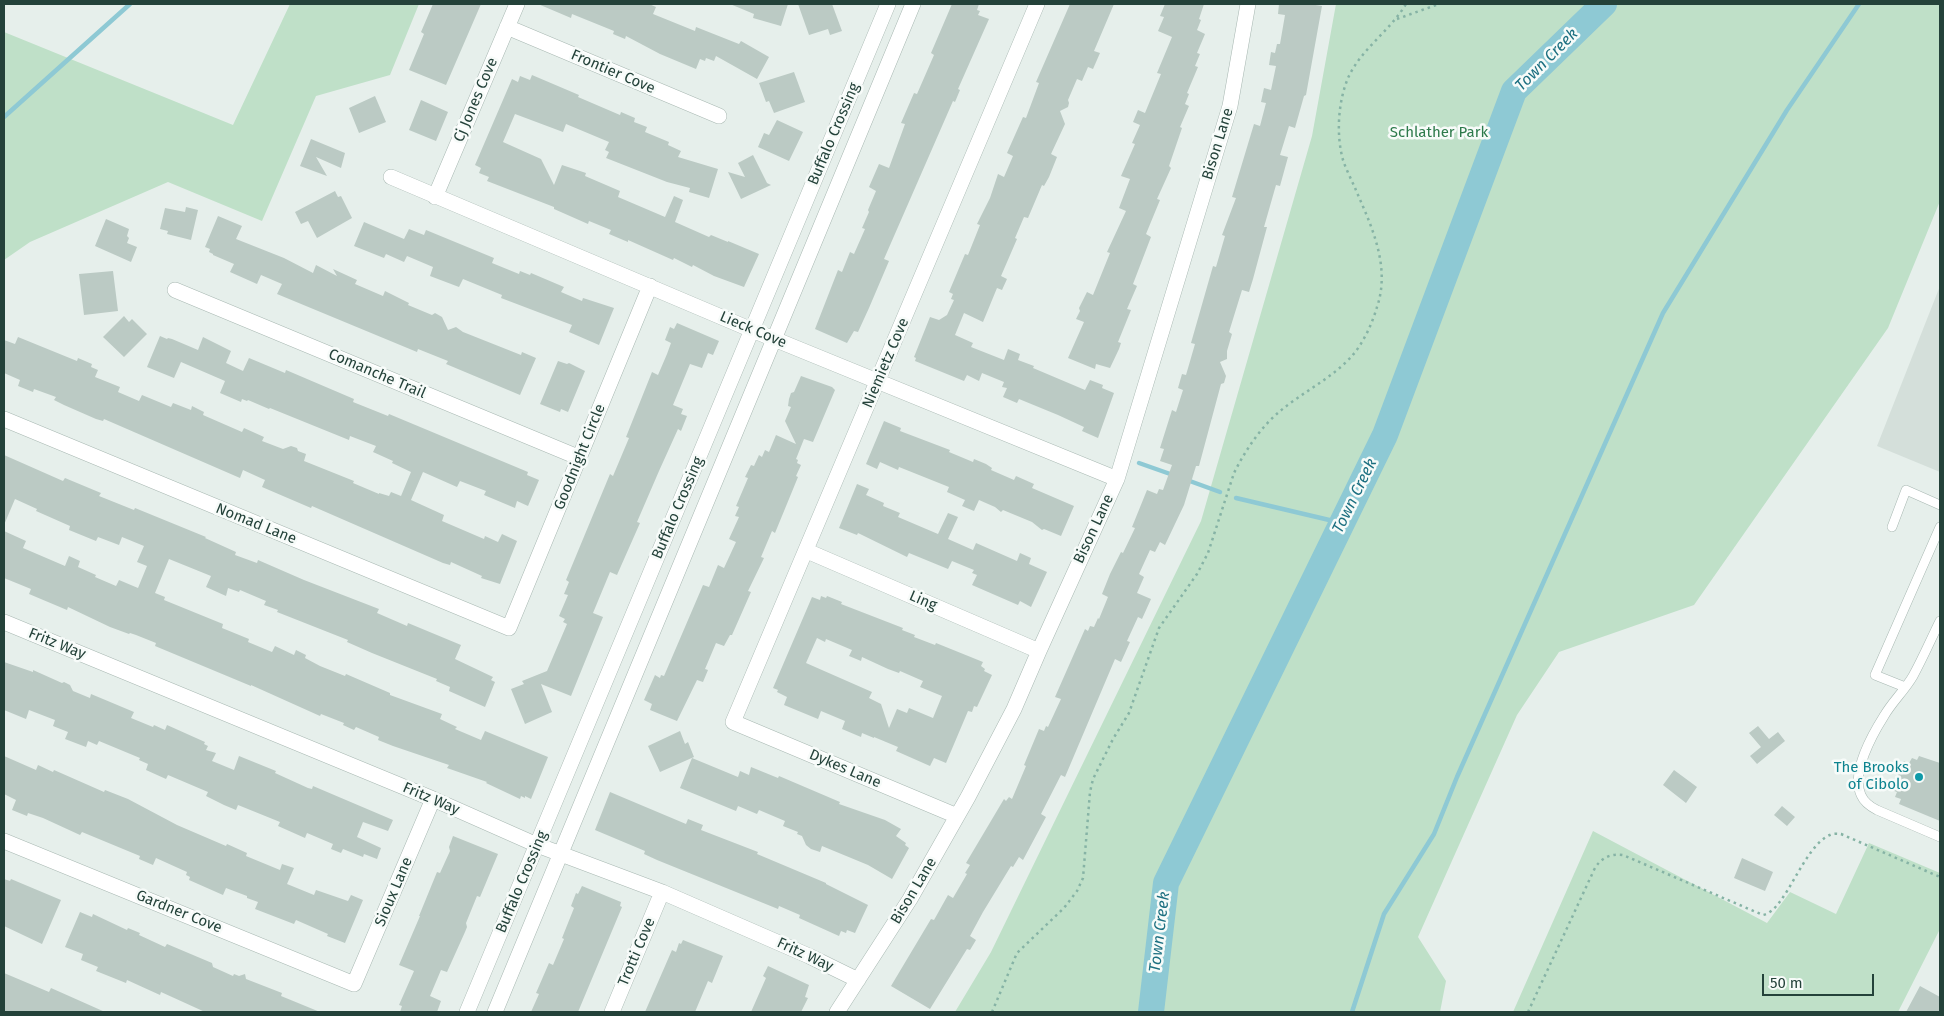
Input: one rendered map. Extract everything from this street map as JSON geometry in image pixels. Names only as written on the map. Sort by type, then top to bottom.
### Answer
[{"type":"street","name":"Cj Jones Cove","points":[[435,196],[517,4]]},
{"type":"street","name":"Buffalo Crossing","points":[[468,1012],[888,4]]},
{"type":"street","name":"Buffalo Crossing","points":[[495,1012],[913,4]]},
{"type":"street","name":"Niemietz Cove","points":[[733,722],[1037,4]]},
{"type":"street","name":"Bison Lane","points":[[837,1012],[910,899],[1014,709],[1117,479],[1230,106],[1248,4]]},
{"type":"street","name":"Frontier Cove","points":[[507,27],[719,116]]},
{"type":"street","name":"Lieck Cove","points":[[391,177],[752,330],[1117,479]]},
{"type":"street","name":"Goodnight Circle","points":[[509,628],[650,286]]},
{"type":"street","name":"Comanche Trail","points":[[175,290],[580,458]]},
{"type":"street","name":"Nomad Lane","points":[[4,419],[509,628]]},
{"type":"street","name":"Ling","points":[[807,551],[1039,651]]},
{"type":"street","name":"Fritz Way","points":[[4,622],[433,799],[537,845],[662,892],[809,956],[858,980]]},
{"type":"street","name":"Dykes Lane","points":[[733,722],[957,816]]},
{"type":"street","name":"Sioux Lane","points":[[354,984],[433,799]]},
{"type":"street","name":"Gardner Cove","points":[[4,841],[354,984]]},
{"type":"street","name":"Trotti Cove","points":[[612,1012],[662,892]]},
{"type":"lane","points":[[1892,527],[1906,490],[1940,505]]},
{"type":"lane","points":[[1905,687],[1875,675],[1940,527]]},
{"type":"lane","points":[[1940,620],[1912,677],[1883,716],[1869,742],[1859,771],[1858,784],[1861,796],[1869,806],[1940,837]]},
{"type":"path","points":[[992,1012],[1017,953],[1064,908],[1077,891],[1083,878],[1090,792],[1093,779],[1113,739],[1129,713],[1160,628],[1197,574],[1208,553],[1234,473],[1240,461],[1267,423],[1278,412],[1337,370],[1351,357],[1362,340],[1377,307],[1382,283],[1380,256],[1373,229],[1343,161],[1339,121],[1348,78],[1371,45],[1395,20],[1406,4]]},
{"type":"path","points":[[1395,20],[1439,4]]},
{"type":"path","points":[[1528,1012],[1594,870],[1609,855],[1615,853],[1763,915],[1768,914],[1776,905],[1811,852],[1830,834],[1841,834],[1940,877]]},
{"type":"shaded area","points":[[1940,286],[1940,472],[1877,446]]},
{"type":"green space","points":[[290,4],[419,4],[390,75],[316,96],[262,221],[168,182],[30,242],[4,260],[4,32],[233,125]]},
{"type":"green space","name":"Schlather Park","points":[[1336,4],[1940,4],[1940,201],[1888,328],[1694,605],[1559,652],[1517,715],[1418,937],[1446,981],[1440,1012],[955,1012],[991,952],[1201,521],[1312,136]]},
{"type":"green space","points":[[1593,831],[1767,923],[1790,892],[1836,914],[1869,843],[1940,873],[1940,929],[1898,1012],[1513,1012]]},
{"type":"building","points":[[433,4],[481,4],[446,85],[409,70],[424,34],[421,32]]},
{"type":"building","points":[[538,4],[649,4],[656,7],[653,14],[695,31],[696,27],[739,44],[741,41],[769,57],[757,79],[716,56],[714,61],[706,58],[705,61],[700,59],[696,69],[660,54],[626,36],[625,39],[613,34],[614,31],[572,14],[571,18]]},
{"type":"building","points":[[730,4],[788,4],[781,26],[753,18],[754,14]]},
{"type":"building","points":[[798,4],[832,4],[842,31],[830,35],[828,29],[809,35]]},
{"type":"building","points":[[952,4],[979,4],[977,10],[980,11],[978,15],[989,19],[958,89],[960,90],[955,102],[953,101],[884,259],[889,261],[869,308],[858,332],[854,331],[847,343],[815,329],[838,270],[842,272],[850,252],[854,254],[865,229],[862,228],[876,191],[869,187],[879,164],[889,168],[905,124],[901,123],[914,93],[917,94],[934,55],[931,53]]},
{"type":"building","points":[[1070,4],[1114,4],[1094,51],[1100,53],[1093,69],[1088,67],[1082,81],[1077,79],[1068,100],[1068,107],[1060,111],[1065,124],[1051,154],[1057,157],[1049,177],[1044,186],[1042,185],[1028,218],[1024,217],[1015,238],[1017,239],[1001,276],[1007,279],[1002,290],[997,288],[983,322],[964,313],[955,335],[973,343],[971,347],[1004,360],[1008,349],[1020,354],[1018,360],[1085,390],[1090,380],[1103,385],[1102,388],[1114,393],[1098,438],[1082,431],[1084,427],[1058,415],[1019,399],[1017,403],[1003,397],[1007,388],[1002,387],[1004,382],[982,373],[979,381],[967,375],[964,381],[915,361],[916,358],[914,357],[930,317],[939,320],[947,315],[954,300],[951,299],[953,294],[949,292],[965,254],[968,255],[980,225],[977,224],[990,198],[998,174],[1004,177],[1013,156],[1007,153],[1023,117],[1026,118],[1039,83],[1036,82]]},
{"type":"building","points":[[1165,4],[1204,4],[1197,30],[1205,34],[1197,53],[1200,54],[1195,66],[1198,67],[1187,93],[1189,94],[1185,104],[1189,106],[1180,127],[1182,128],[1169,166],[1171,168],[1157,199],[1160,200],[1146,234],[1151,237],[1133,284],[1137,286],[1127,309],[1131,310],[1118,342],[1121,343],[1110,368],[1096,364],[1095,369],[1068,358],[1084,322],[1076,319],[1080,311],[1079,308],[1087,292],[1093,295],[1110,253],[1107,252],[1126,211],[1119,208],[1130,179],[1121,176],[1135,144],[1132,143],[1140,125],[1133,122],[1138,110],[1145,113],[1161,74],[1157,73],[1172,37],[1158,31],[1164,17],[1160,16]]},
{"type":"building","points":[[1279,4],[1322,6],[1306,95],[1304,96],[1295,128],[1289,126],[1280,155],[1288,157],[1280,186],[1276,185],[1264,227],[1267,227],[1253,279],[1249,292],[1242,290],[1229,332],[1232,334],[1227,351],[1227,359],[1220,362],[1226,376],[1224,383],[1221,384],[1199,466],[1196,466],[1184,505],[1165,545],[1160,542],[1155,552],[1150,550],[1139,574],[1144,577],[1137,593],[1151,599],[1142,619],[1138,617],[1127,641],[1130,642],[1121,662],[1115,659],[1065,777],[1061,775],[1041,814],[1046,817],[1023,860],[1019,857],[1013,867],[1011,866],[983,912],[970,936],[976,940],[970,950],[967,949],[930,1009],[891,986],[931,919],[934,920],[948,895],[953,898],[967,874],[965,873],[970,865],[966,863],[1004,799],[1006,801],[1009,797],[1012,799],[1039,729],[1044,731],[1046,726],[1048,727],[1061,699],[1055,697],[1085,629],[1088,631],[1090,626],[1094,627],[1099,619],[1108,597],[1102,594],[1121,552],[1123,553],[1135,528],[1132,527],[1147,490],[1157,494],[1159,489],[1163,490],[1172,465],[1160,461],[1164,449],[1160,448],[1172,410],[1176,412],[1183,390],[1178,388],[1182,374],[1186,375],[1195,344],[1191,343],[1213,266],[1216,267],[1225,236],[1222,235],[1236,198],[1232,197],[1254,124],[1260,126],[1266,103],[1261,102],[1264,88],[1271,90],[1276,66],[1269,65],[1271,52],[1275,53],[1277,44],[1280,44],[1285,15],[1278,14]]},
{"type":"building","points":[[794,72],[805,102],[774,113],[769,101],[766,102],[759,83]]},
{"type":"building","points":[[532,75],[620,115],[621,112],[635,118],[634,122],[647,127],[645,132],[669,142],[668,145],[681,151],[678,157],[718,169],[709,198],[689,192],[690,188],[667,182],[606,158],[609,152],[605,150],[609,142],[566,124],[563,132],[515,114],[503,142],[541,159],[554,185],[562,165],[586,173],[585,176],[620,191],[618,197],[665,217],[674,196],[683,200],[675,222],[709,237],[711,235],[759,254],[744,287],[714,276],[693,265],[692,267],[674,258],[673,260],[628,240],[628,242],[609,234],[611,230],[589,221],[588,224],[554,209],[554,207],[487,181],[489,177],[479,173],[481,168],[475,165],[512,79],[518,82],[520,76],[530,80]]},
{"type":"building","points":[[375,96],[386,122],[359,133],[349,108]]},
{"type":"building","points":[[421,100],[448,112],[436,141],[409,130]]},
{"type":"building","points":[[777,120],[803,132],[789,161],[758,147],[764,133],[769,135]]},
{"type":"building","points":[[311,139],[345,153],[341,168],[316,157],[327,176],[300,166]]},
{"type":"building","points":[[753,155],[767,183],[771,185],[741,199],[728,172],[745,177],[738,163]]},
{"type":"building","points":[[335,191],[338,197],[341,196],[352,218],[317,238],[308,221],[301,224],[295,212]]},
{"type":"building","points":[[186,207],[198,210],[191,240],[167,234],[168,231],[160,229],[165,208],[185,212]]},
{"type":"building","points":[[218,216],[242,226],[236,239],[284,258],[313,273],[316,265],[337,276],[333,269],[357,280],[355,284],[383,296],[385,291],[409,303],[408,305],[432,315],[435,313],[442,317],[448,330],[456,327],[463,332],[521,355],[522,352],[536,358],[520,395],[446,364],[448,361],[418,349],[417,352],[277,294],[282,284],[261,275],[257,284],[230,272],[234,264],[213,255],[209,252],[210,249],[205,247]]},
{"type":"building","points":[[106,219],[129,229],[127,243],[137,247],[131,262],[95,246]]},
{"type":"building","points":[[364,222],[404,239],[409,229],[424,235],[426,230],[494,258],[492,263],[519,274],[520,271],[530,275],[531,273],[564,287],[561,292],[582,301],[583,298],[614,308],[599,345],[569,332],[572,325],[501,298],[502,295],[463,279],[459,287],[430,276],[433,267],[407,256],[404,262],[386,254],[384,258],[354,246]]},
{"type":"building","points":[[113,271],[118,311],[84,315],[79,274]]},
{"type":"building","points":[[124,316],[129,322],[132,319],[147,334],[124,357],[103,337]]},
{"type":"building","points":[[677,323],[719,341],[713,355],[708,353],[702,368],[690,364],[673,405],[683,409],[681,414],[687,416],[681,431],[678,429],[659,471],[637,522],[640,523],[617,575],[610,572],[593,613],[603,617],[571,696],[541,684],[552,712],[525,724],[511,689],[524,684],[522,681],[547,671],[567,624],[563,622],[565,619],[559,616],[568,595],[564,594],[569,582],[566,580],[610,474],[613,476],[629,438],[626,437],[652,372],[658,375],[667,354],[671,343],[665,340],[670,327],[674,329]]},
{"type":"building","points":[[160,336],[198,350],[203,337],[231,351],[226,363],[243,371],[249,358],[285,373],[286,370],[354,399],[353,402],[388,416],[389,414],[528,472],[527,475],[539,480],[528,506],[517,501],[515,508],[484,495],[486,491],[460,481],[457,487],[423,472],[411,500],[444,515],[442,521],[484,539],[485,536],[498,542],[502,534],[517,541],[500,584],[481,578],[482,576],[451,562],[450,565],[443,563],[312,506],[311,508],[262,487],[265,480],[243,470],[240,478],[104,419],[103,421],[96,419],[64,405],[54,400],[56,397],[34,389],[33,392],[18,386],[20,380],[4,373],[4,340],[15,344],[18,337],[77,361],[78,358],[92,364],[91,367],[98,370],[95,377],[120,387],[118,392],[139,401],[142,395],[171,407],[173,403],[191,410],[192,406],[204,412],[203,415],[242,432],[244,428],[264,437],[262,441],[283,449],[291,446],[297,448],[298,451],[306,454],[304,461],[354,481],[353,483],[379,494],[389,496],[391,492],[401,496],[411,472],[373,452],[376,446],[350,436],[349,440],[270,408],[248,400],[242,399],[241,402],[220,393],[225,381],[181,362],[174,378],[147,367]]},
{"type":"building","points":[[558,361],[569,363],[585,371],[568,412],[561,409],[560,412],[540,404]]},
{"type":"building","points":[[801,376],[832,387],[835,390],[813,442],[804,439],[796,459],[798,460],[797,463],[801,465],[796,476],[798,477],[775,533],[772,531],[761,557],[764,558],[748,591],[751,592],[732,635],[730,635],[724,646],[716,643],[705,669],[708,670],[703,682],[697,680],[677,721],[650,710],[652,704],[644,700],[655,675],[660,678],[661,675],[664,676],[703,585],[709,587],[718,565],[724,568],[736,542],[729,539],[739,517],[735,516],[739,507],[736,506],[748,478],[745,477],[751,465],[754,466],[759,455],[762,457],[765,450],[769,452],[776,435],[796,444],[785,421],[791,407],[788,406],[791,393],[794,392]]},
{"type":"building","points":[[884,421],[901,428],[900,431],[950,450],[949,452],[973,462],[974,459],[986,464],[992,468],[991,470],[1014,480],[1016,476],[1034,484],[1032,488],[1074,506],[1061,536],[1044,529],[1042,530],[1032,522],[1003,510],[1001,512],[995,507],[979,500],[974,511],[962,506],[965,500],[947,492],[949,487],[899,467],[898,470],[880,462],[877,469],[866,464]]},
{"type":"building","points":[[4,455],[63,481],[65,478],[101,493],[99,496],[134,510],[135,508],[206,537],[236,552],[235,555],[257,563],[258,560],[379,609],[377,613],[407,626],[408,623],[461,645],[455,659],[493,677],[491,680],[495,682],[485,707],[449,691],[450,687],[436,681],[437,679],[372,653],[347,642],[348,640],[277,612],[278,610],[264,605],[266,601],[240,590],[239,592],[228,588],[226,596],[206,587],[211,576],[169,559],[155,593],[165,597],[164,600],[223,624],[222,628],[249,639],[248,642],[272,652],[275,646],[294,655],[296,650],[306,655],[305,658],[320,666],[345,676],[346,674],[390,693],[390,695],[442,714],[440,719],[457,727],[455,729],[481,740],[485,731],[548,757],[531,799],[521,796],[520,799],[487,782],[447,768],[449,765],[378,740],[379,737],[356,727],[354,730],[343,725],[344,723],[321,714],[320,716],[251,685],[155,646],[156,643],[110,627],[68,607],[67,610],[29,594],[31,589],[4,578],[4,531],[26,541],[23,548],[65,566],[69,556],[80,561],[78,567],[116,586],[119,580],[138,588],[147,566],[137,562],[144,546],[122,537],[119,545],[98,537],[96,541],[69,530],[70,526],[36,511],[37,509],[15,499],[4,525]]},
{"type":"building","points":[[857,484],[869,489],[866,495],[884,503],[883,506],[900,513],[898,517],[938,534],[948,513],[958,517],[948,539],[973,550],[976,543],[1017,561],[1020,553],[1031,558],[1029,564],[1047,572],[1031,607],[1020,601],[1018,605],[972,585],[977,575],[972,573],[974,570],[952,561],[948,569],[909,553],[907,557],[858,533],[857,535],[839,528]]},
{"type":"building","points":[[821,596],[826,598],[827,596],[842,602],[841,604],[903,628],[902,630],[915,635],[914,637],[935,645],[936,643],[983,662],[981,666],[985,669],[984,671],[992,675],[977,707],[974,706],[972,712],[968,711],[946,763],[934,758],[930,766],[896,751],[898,747],[862,733],[861,737],[842,729],[845,721],[821,711],[818,719],[784,705],[787,697],[773,688],[812,597],[820,600]],"holes":[[[817,638],[825,642],[826,639],[852,650],[849,656],[861,661],[862,657],[888,669],[899,673],[900,671],[923,681],[920,687],[942,696],[933,718],[909,708],[907,713],[897,709],[889,728],[881,704],[869,698],[872,692],[806,663]]]},
{"type":"building","points":[[4,662],[33,672],[33,670],[70,685],[73,691],[90,698],[91,694],[134,712],[131,718],[153,727],[154,725],[165,730],[167,725],[205,742],[204,744],[208,746],[206,750],[216,753],[212,761],[234,770],[239,756],[276,771],[275,773],[308,788],[312,789],[313,786],[393,820],[388,831],[363,822],[357,837],[381,848],[377,859],[364,854],[363,857],[343,849],[341,853],[331,849],[333,844],[307,833],[305,838],[278,826],[280,822],[238,805],[236,810],[224,805],[206,796],[208,792],[168,775],[166,779],[146,770],[148,764],[139,760],[140,758],[99,741],[97,745],[88,741],[86,747],[65,739],[68,732],[53,726],[55,720],[29,710],[26,719],[4,710]]},
{"type":"building","points":[[1758,726],[1769,739],[1778,732],[1785,741],[1757,764],[1750,756],[1761,747],[1749,733]]},
{"type":"building","points":[[680,731],[685,744],[688,742],[694,757],[660,772],[648,746]]},
{"type":"building","points":[[4,756],[36,770],[38,765],[53,772],[54,770],[104,792],[105,790],[128,799],[177,825],[226,846],[227,844],[247,853],[246,856],[280,870],[282,864],[294,868],[287,884],[314,895],[316,890],[348,901],[351,895],[363,900],[345,943],[296,920],[294,924],[255,909],[258,902],[247,898],[247,896],[226,888],[223,895],[189,880],[190,877],[186,875],[187,872],[156,858],[153,865],[139,859],[140,856],[82,832],[80,835],[43,818],[28,813],[27,816],[12,810],[16,800],[4,794]]},
{"type":"building","name":"The Brooks of Cibolo","points":[[1919,756],[1940,763],[1940,821],[1899,804],[1901,799],[1895,797],[1897,792],[1892,790],[1904,761],[1909,763],[1912,758],[1917,760]]},
{"type":"building","points":[[692,758],[738,777],[740,771],[749,775],[751,767],[778,778],[779,776],[840,802],[839,804],[885,820],[901,829],[896,836],[906,843],[905,845],[909,848],[892,879],[868,865],[822,846],[820,852],[811,849],[806,845],[802,836],[797,834],[798,832],[783,826],[785,821],[759,810],[757,814],[738,806],[736,811],[680,788]]},
{"type":"building","points":[[1674,770],[1697,787],[1686,803],[1663,785]]},
{"type":"building","points":[[610,792],[686,824],[688,819],[703,825],[701,830],[758,852],[757,854],[826,883],[868,905],[855,933],[847,930],[846,933],[841,931],[839,936],[799,918],[800,915],[779,906],[778,909],[657,860],[644,854],[645,851],[595,830]]},
{"type":"building","points":[[1782,806],[1795,817],[1787,826],[1774,815]]},
{"type":"building","points":[[453,836],[498,854],[480,897],[477,896],[466,923],[467,927],[447,972],[441,970],[430,996],[441,1001],[437,1012],[400,1012],[402,1006],[399,1005],[414,971],[399,965],[437,872],[440,873],[450,851],[449,847]]},
{"type":"building","points":[[1742,858],[1773,872],[1765,891],[1734,878]]},
{"type":"building","points":[[4,879],[10,881],[11,879],[61,900],[42,944],[4,926]]},
{"type":"building","points":[[582,886],[621,902],[620,906],[622,907],[578,1012],[531,1012],[539,994],[536,993],[549,963],[553,965],[564,939],[562,938],[574,908],[571,906],[576,893],[578,894]]},
{"type":"building","points":[[80,912],[92,917],[93,914],[127,930],[128,928],[165,947],[167,944],[212,963],[213,967],[233,976],[234,974],[239,976],[245,974],[246,979],[282,993],[281,996],[320,1012],[205,1012],[161,992],[160,995],[127,980],[126,983],[96,971],[98,967],[81,960],[83,954],[65,947]]},
{"type":"building","points":[[683,940],[723,956],[712,983],[708,981],[695,1012],[645,1012],[672,950],[676,952],[679,943],[681,944]]},
{"type":"building","points":[[768,966],[809,985],[805,997],[808,998],[801,1012],[751,1012],[766,978],[763,976]]},
{"type":"building","points":[[4,973],[49,992],[51,988],[105,1012],[4,1012]]},
{"type":"building","points":[[1920,986],[1940,997],[1940,1012],[1906,1012]]},
{"type":"waterway","points":[[4,117],[130,4]]},
{"type":"waterway","name":"Town Creek","points":[[1151,1012],[1166,883],[1385,435],[1514,91],[1604,4]]},
{"type":"waterway","points":[[1352,1012],[1384,914],[1434,834],[1457,777],[1663,313],[1787,110],[1859,4]]},
{"type":"waterway","points":[[1139,463],[1173,475]]},
{"type":"waterway","points":[[1187,480],[1220,492]]},
{"type":"waterway","points":[[1236,498],[1342,523]]},
{"type":"place","name":"The Brooks of Cibolo","points":[[1919,777]]}]
